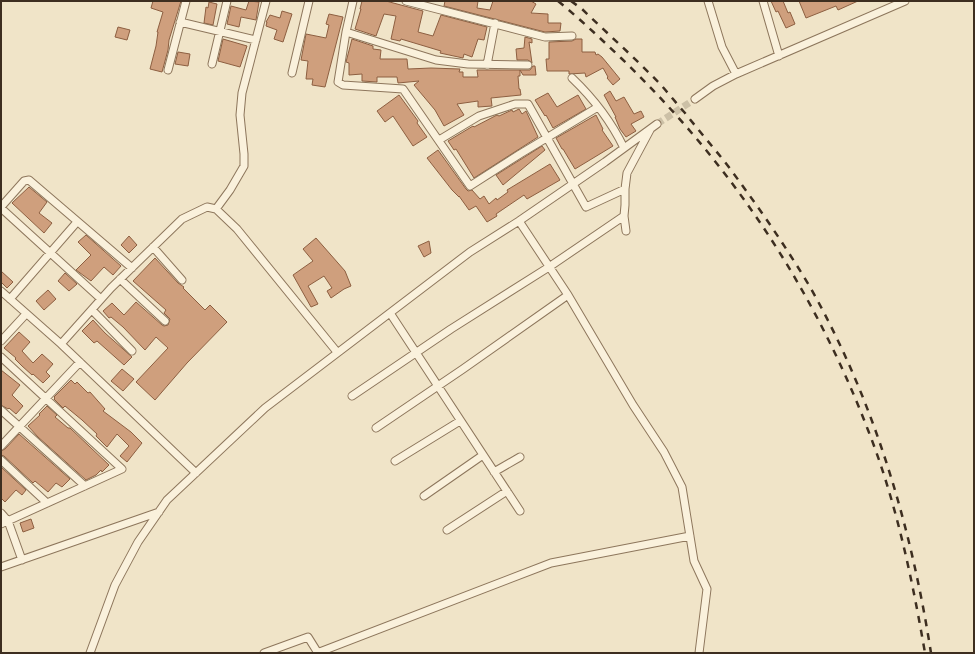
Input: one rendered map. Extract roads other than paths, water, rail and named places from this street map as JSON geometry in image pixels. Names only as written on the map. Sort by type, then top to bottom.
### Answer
[{"type":"street","points":[[168,70],[186,1]]},
{"type":"street","points":[[212,64],[227,1]]},
{"type":"street","points":[[216,209],[230,190],[244,166],[240,115],[242,93],[266,1]]},
{"type":"street","points":[[292,74],[309,1]]},
{"type":"street","points":[[353,1],[346,32],[338,82],[343,85],[403,89],[440,140],[470,186],[598,107]]},
{"type":"street","points":[[406,1],[545,37],[572,36]]},
{"type":"street","points":[[708,1],[722,47],[736,74]]},
{"type":"street","points":[[763,1],[779,56]]},
{"type":"street","points":[[695,99],[713,86],[736,74],[905,1]]},
{"type":"street","points":[[180,22],[256,40]]},
{"type":"street","points":[[487,65],[495,24]]},
{"type":"street","points":[[346,32],[436,60],[468,64],[528,65]]},
{"type":"street","points":[[572,78],[588,94],[598,107],[615,130],[624,148]]},
{"type":"street","points":[[440,140],[479,116],[515,104],[528,104],[586,207],[625,189]]},
{"type":"street","points":[[90,653],[115,585],[138,542],[167,500],[265,408],[470,252],[519,221],[657,124]]},
{"type":"street","points":[[626,231],[624,216],[626,205],[625,189],[627,173],[651,128]]},
{"type":"street","points":[[101,299],[1,208],[24,181],[29,180],[132,268]]},
{"type":"street","points":[[61,344],[101,299],[182,219],[207,207],[216,209],[237,229],[337,352]]},
{"type":"street","points":[[352,396],[451,329],[549,267],[624,216]]},
{"type":"street","points":[[519,221],[568,295],[633,405],[664,452],[682,487],[694,561],[707,589],[699,653]]},
{"type":"street","points":[[10,299],[77,222]]},
{"type":"street","points":[[153,247],[182,280]]},
{"type":"street","points":[[120,280],[165,321]]},
{"type":"street","points":[[1,291],[61,344],[196,473]]},
{"type":"street","points":[[376,428],[568,295]]},
{"type":"street","points":[[92,310],[132,350]]},
{"type":"street","points":[[390,313],[520,511]]},
{"type":"street","points":[[1,341],[26,314]]},
{"type":"street","points":[[1,357],[122,469],[1,524]]},
{"type":"street","points":[[1,446],[80,362]]},
{"type":"street","points":[[1,410],[85,486]]},
{"type":"street","points":[[395,461],[460,420]]},
{"type":"street","points":[[424,496],[483,455]]},
{"type":"street","points":[[494,472],[520,457]]},
{"type":"street","points":[[1,460],[47,503]]},
{"type":"street","points":[[447,530],[507,491]]},
{"type":"street","points":[[1,568],[159,512]]},
{"type":"street","points":[[1,513],[8,521],[22,560]]},
{"type":"street","points":[[264,653],[308,637],[318,653],[550,563],[690,536]]},
{"type":"tunnel","points":[[657,124],[695,99]]},
{"type":"railway","points":[[558,1],[621,58],[661,99],[698,141],[733,185],[765,230],[795,277],[822,326],[846,377],[878,457],[895,512],[909,568],[925,653]]},
{"type":"railway","points":[[571,1],[582,9],[642,66],[685,113],[750,195],[810,287],[833,330],[853,374],[887,464],[913,558],[931,653]]}]
